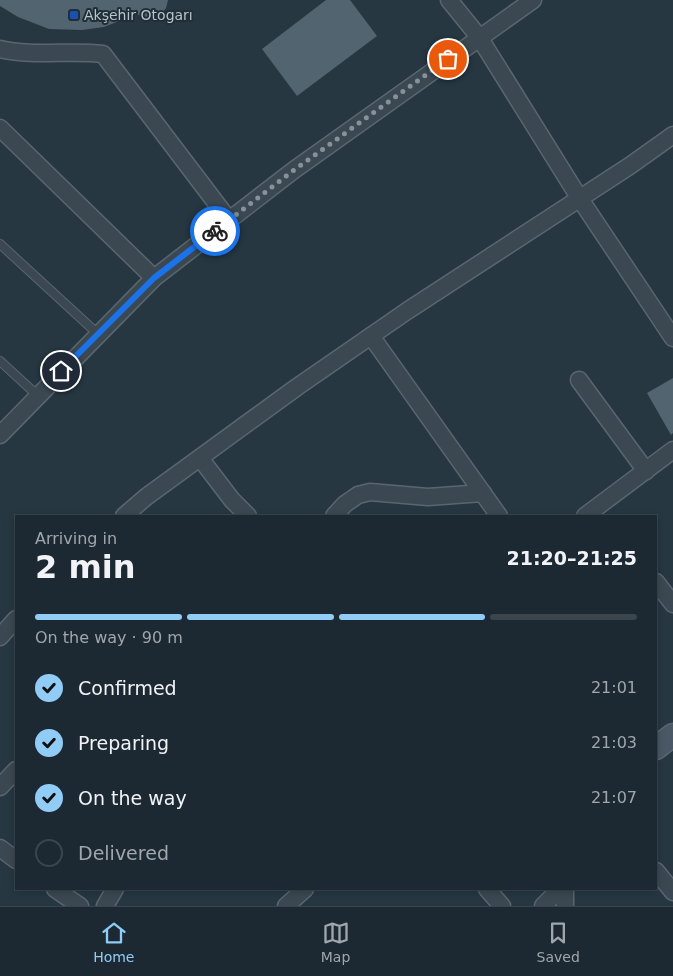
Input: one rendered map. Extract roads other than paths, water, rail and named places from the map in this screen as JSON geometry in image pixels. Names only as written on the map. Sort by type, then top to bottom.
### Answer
[{"type":"street","points":[[449,0],[479,37],[580,199],[673,338]]},
{"type":"street","points":[[0,434],[154,278],[294,170],[533,0]]},
{"type":"street","points":[[0,50],[14,53],[84,52],[103,54],[229,220]]},
{"type":"street","points":[[2,133],[154,278]]},
{"type":"street","points":[[125,515],[200,458],[370,336],[580,199],[673,135]]},
{"type":"street","points":[[370,336],[499,515]]},
{"type":"street","points":[[579,380],[646,471]]},
{"type":"street","points":[[588,515],[602,511],[646,471],[673,450]]},
{"type":"street","points":[[200,458],[232,500],[247,515]]},
{"type":"street","points":[[335,515],[345,504],[358,495],[370,492],[428,497],[483,493]]},
{"type":"street","points":[[657,583],[673,604]]},
{"type":"street","points":[[0,637],[15,620]]},
{"type":"street","points":[[657,747],[673,735]]},
{"type":"street","points":[[0,787],[15,771]]},
{"type":"street","points":[[0,848],[15,859]]},
{"type":"street","points":[[657,872],[673,892]]},
{"type":"street","points":[[56,890],[80,906]]},
{"type":"street","points":[[105,906],[114,890]]},
{"type":"street","points":[[286,906],[304,890]]},
{"type":"street","points":[[489,890],[502,906]]},
{"type":"street","points":[[543,906],[559,890]]},
{"type":"street","points":[[565,890],[565,906]]},
{"type":"lane","points":[[0,244],[98,334]]},
{"type":"lane","points":[[0,361],[37,395]]},
{"type":"place","name":"Akşehir Otogarı","points":[[74,15]]}]
